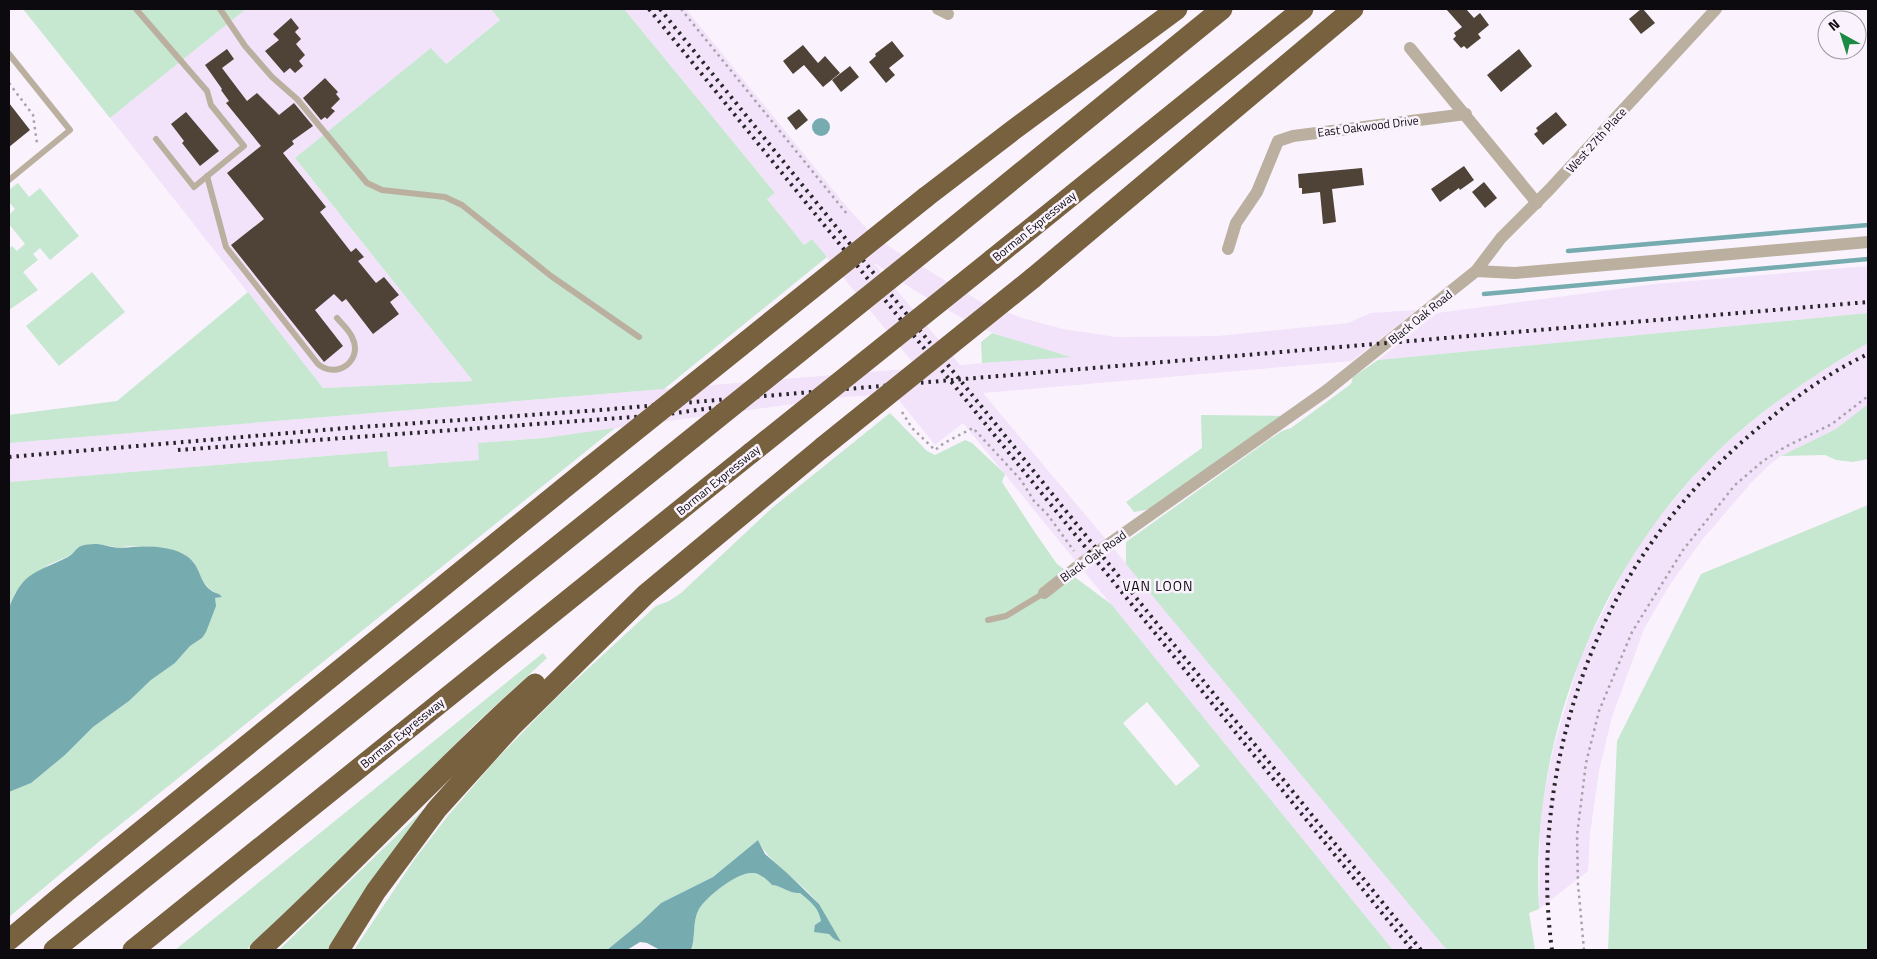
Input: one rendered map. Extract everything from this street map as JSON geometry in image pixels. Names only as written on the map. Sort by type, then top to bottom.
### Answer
[{"type":"highway","points":[[9,940],[590,467],[926,197],[1177,9]]},
{"type":"highway","points":[[54,950],[664,461],[1222,9]]},
{"type":"highway","name":"Borman Expressway","points":[[134,950],[1302,9]]},
{"type":"highway","points":[[260,950],[312,902],[466,748],[576,648],[646,594],[823,447],[1033,278],[1352,9]]},
{"type":"highway","points":[[339,950],[376,891],[437,809],[512,726],[646,594]]},
{"type":"highway","points":[[9,930],[66,892]]},
{"type":"street","name":"West 27th Place","points":[[1476,271],[1501,238],[1537,203],[1716,9]]},
{"type":"street","points":[[1410,48],[1537,203]]},
{"type":"street","name":"East Oakwood Drive","points":[[1228,249],[1236,223],[1258,192],[1276,145],[1282,139],[1466,114]]},
{"type":"street","points":[[1476,271],[1515,272],[1868,242]]},
{"type":"street","name":"Black Oak Road","points":[[1044,592],[1082,563],[1326,391],[1476,271]]},
{"type":"lane","points":[[136,9],[207,91],[211,105],[244,146],[194,186],[156,139]]},
{"type":"lane","points":[[220,9],[245,46],[272,77],[297,99],[368,182],[382,190],[445,196],[462,205],[551,276],[639,337]]},
{"type":"lane","points":[[9,54],[70,130],[9,180]]},
{"type":"lane","points":[[207,176],[226,247],[318,364],[327,369],[336,370],[342,369],[352,360],[355,354],[353,338],[337,318]]},
{"type":"lane","points":[[988,620],[1006,616],[1044,592]]},
{"type":"path","points":[[681,9],[847,214]]},
{"type":"path","points":[[9,83],[33,115],[37,145],[43,152]]},
{"type":"path","points":[[1584,950],[1578,884],[1577,835],[1586,763],[1599,711],[1632,632],[1683,550],[1735,486],[1763,460],[1832,424],[1868,396]]},
{"type":"path","points":[[902,412],[912,428],[935,450],[972,428],[1021,480],[1082,563]]},
{"type":"shaded area","points":[[246,9],[491,9],[500,20],[445,64],[432,48],[295,158],[473,381],[323,388],[110,118]]},
{"type":"shaded area","points":[[624,9],[686,9],[847,207],[868,230],[891,248],[981,302],[1022,318],[1063,329],[1116,337],[1218,336],[1348,323],[1370,313],[1417,310],[1352,361],[983,393],[1266,730],[1447,950],[1393,950],[963,423],[935,445],[894,394],[845,397],[544,438],[479,443],[479,460],[389,467],[387,451],[9,482],[9,443],[917,368],[812,239],[804,245],[786,223],[767,199],[775,193]],"holes":[[[873,262],[914,290],[977,327],[1019,342],[1069,356],[960,365]]]},
{"type":"shaded area","points":[[1868,266],[1868,313],[1378,360],[1437,313],[1655,284]]},
{"type":"shaded area","points":[[1868,343],[1868,404],[1836,429],[1781,456],[1751,483],[1702,540],[1669,586],[1644,629],[1612,717],[1599,771],[1590,834],[1588,871],[1539,909],[1540,831],[1544,794],[1554,746],[1581,655],[1631,556],[1654,524],[1697,472],[1721,448],[1748,424],[1792,390]]},
{"type":"green space","points":[[23,9],[246,9],[110,118]]},
{"type":"green space","points":[[491,9],[624,9],[775,193],[767,199],[804,245],[812,239],[827,257],[664,389],[9,443],[9,415],[117,401],[248,292],[323,388],[473,381],[295,158],[431,48],[446,64],[500,20]]},
{"type":"green space","points":[[18,183],[29,197],[40,188],[79,236],[50,260],[40,248],[33,254],[38,260],[23,272],[38,290],[9,310],[9,249],[12,246],[17,251],[25,244],[9,224],[9,215],[15,209],[9,202],[9,190]]},
{"type":"green space","points":[[92,272],[125,312],[59,366],[26,326]]},
{"type":"green space","points":[[1868,313],[1868,343],[1791,391],[1755,418],[1721,448],[1678,494],[1640,545],[1607,601],[1580,659],[1560,720],[1546,782],[1539,846],[1539,909],[1529,913],[1535,950],[1447,950],[1126,564],[1126,542],[1270,439],[1282,431],[1291,428],[1351,384],[1353,377],[1378,360]]},
{"type":"green space","points":[[992,333],[1071,357],[982,363],[981,342]]},
{"type":"green space","points":[[1868,404],[1868,459],[1853,462],[1836,460],[1825,455],[1781,456],[1836,429]]},
{"type":"green space","points":[[890,413],[927,451],[935,455],[965,440],[972,443],[1005,474],[1002,482],[1057,564],[1111,604],[1393,950],[691,950],[699,909],[716,892],[731,881],[739,876],[752,873],[760,875],[772,885],[800,893],[812,902],[820,915],[821,922],[834,939],[818,903],[770,858],[758,840],[713,877],[661,903],[607,950],[354,950],[414,860],[447,817],[494,762],[556,698],[656,606],[669,601],[681,593],[772,508]],"holes":[[[1147,702],[1200,766],[1176,786],[1123,723]]]},
{"type":"green space","points":[[1201,415],[1283,416],[1151,509],[1134,512],[1126,502],[1202,448]]},
{"type":"green space","points":[[615,428],[101,840],[9,917],[9,792],[36,779],[65,755],[93,727],[129,701],[151,680],[175,663],[190,646],[202,638],[215,598],[221,597],[206,585],[193,561],[150,546],[128,546],[121,548],[98,544],[81,546],[69,556],[48,565],[15,593],[9,608],[9,482],[387,451],[389,467],[479,460],[478,443],[544,438]]},
{"type":"green space","points":[[1868,505],[1868,950],[1608,950],[1617,741],[1701,574]]},
{"type":"green space","points":[[543,653],[547,658],[471,728],[407,794],[246,950],[175,950]]},
{"type":"green space","points":[[424,809],[426,811],[330,950],[279,950]]},
{"type":"water","points":[[821,118],[827,121],[830,127],[827,133],[821,136],[815,133],[812,127],[815,121]]},
{"type":"water","points":[[98,544],[118,548],[156,547],[181,553],[193,562],[207,587],[222,597],[215,598],[216,606],[202,638],[190,646],[175,663],[151,680],[129,701],[93,727],[65,755],[31,783],[9,792],[9,608],[14,596],[25,580],[39,570],[68,557],[81,546]]},
{"type":"water","points":[[758,840],[765,854],[819,904],[841,942],[829,934],[814,932],[815,925],[821,921],[820,916],[814,905],[800,893],[772,885],[761,875],[752,873],[739,876],[731,881],[716,892],[699,909],[691,950],[660,950],[647,943],[640,942],[627,950],[607,950],[661,903],[713,877]]},
{"type":"building","points":[[1446,9],[1466,9],[1474,18],[1480,13],[1489,25],[1478,34],[1481,38],[1467,49],[1464,46],[1461,48],[1453,39],[1456,36],[1454,33],[1462,27]]},
{"type":"building","points":[[1641,9],[1655,23],[1641,34],[1629,19]]},
{"type":"building","points":[[291,18],[299,28],[295,32],[301,39],[296,44],[305,55],[299,61],[303,66],[295,73],[290,68],[284,73],[265,51],[279,40],[273,34]]},
{"type":"building","points":[[892,41],[904,56],[889,68],[895,75],[886,83],[869,62],[876,56],[875,54]]},
{"type":"building","points":[[803,45],[818,63],[825,56],[840,73],[823,87],[804,65],[793,74],[783,61]]},
{"type":"building","points":[[227,49],[234,59],[222,68],[247,101],[257,93],[279,115],[294,103],[313,126],[292,141],[294,144],[283,153],[326,207],[320,212],[351,252],[356,248],[364,257],[358,261],[376,283],[384,277],[399,295],[390,302],[399,314],[373,334],[346,299],[342,302],[334,294],[315,310],[343,346],[324,362],[231,245],[264,219],[227,173],[261,146],[226,103],[229,101],[205,65]]},
{"type":"building","points":[[1519,49],[1532,66],[1501,92],[1487,75]]},
{"type":"building","points":[[850,66],[859,77],[841,92],[832,80]]},
{"type":"building","points":[[325,78],[338,92],[336,94],[340,99],[331,108],[335,111],[327,119],[325,117],[321,120],[303,98]]},
{"type":"building","points":[[9,103],[30,130],[9,147]]},
{"type":"building","points":[[799,109],[808,120],[796,130],[787,118]]},
{"type":"building","points":[[186,112],[219,151],[200,166],[182,143],[184,141],[171,124]]},
{"type":"building","points":[[1556,112],[1567,125],[1543,145],[1534,134],[1538,131],[1536,128]]},
{"type":"building","points":[[1464,166],[1474,180],[1440,202],[1431,189]]},
{"type":"building","points":[[1362,168],[1364,185],[1332,189],[1336,222],[1323,224],[1320,192],[1302,194],[1302,188],[1299,188],[1298,174]]},
{"type":"building","points":[[1484,182],[1497,198],[1485,208],[1472,192]]},
{"type":"waterway","points":[[1568,251],[1868,225]]},
{"type":"waterway","points":[[1484,294],[1868,259]]},
{"type":"railway","points":[[649,9],[1412,950]]},
{"type":"railway","points":[[660,9],[1421,950]]},
{"type":"railway","points":[[9,457],[347,428],[600,410],[1868,302]]},
{"type":"railway","points":[[1552,950],[1548,906],[1547,861],[1550,816],[1557,772],[1567,727],[1580,684],[1596,642],[1615,602],[1630,575],[1665,525],[1684,501],[1727,456],[1749,435],[1807,390],[1831,374],[1868,354]]},
{"type":"railway","points":[[178,450],[661,415],[726,406]]},
{"type":"district","name":"VAN LOON","points":[[1158,585]]}]
